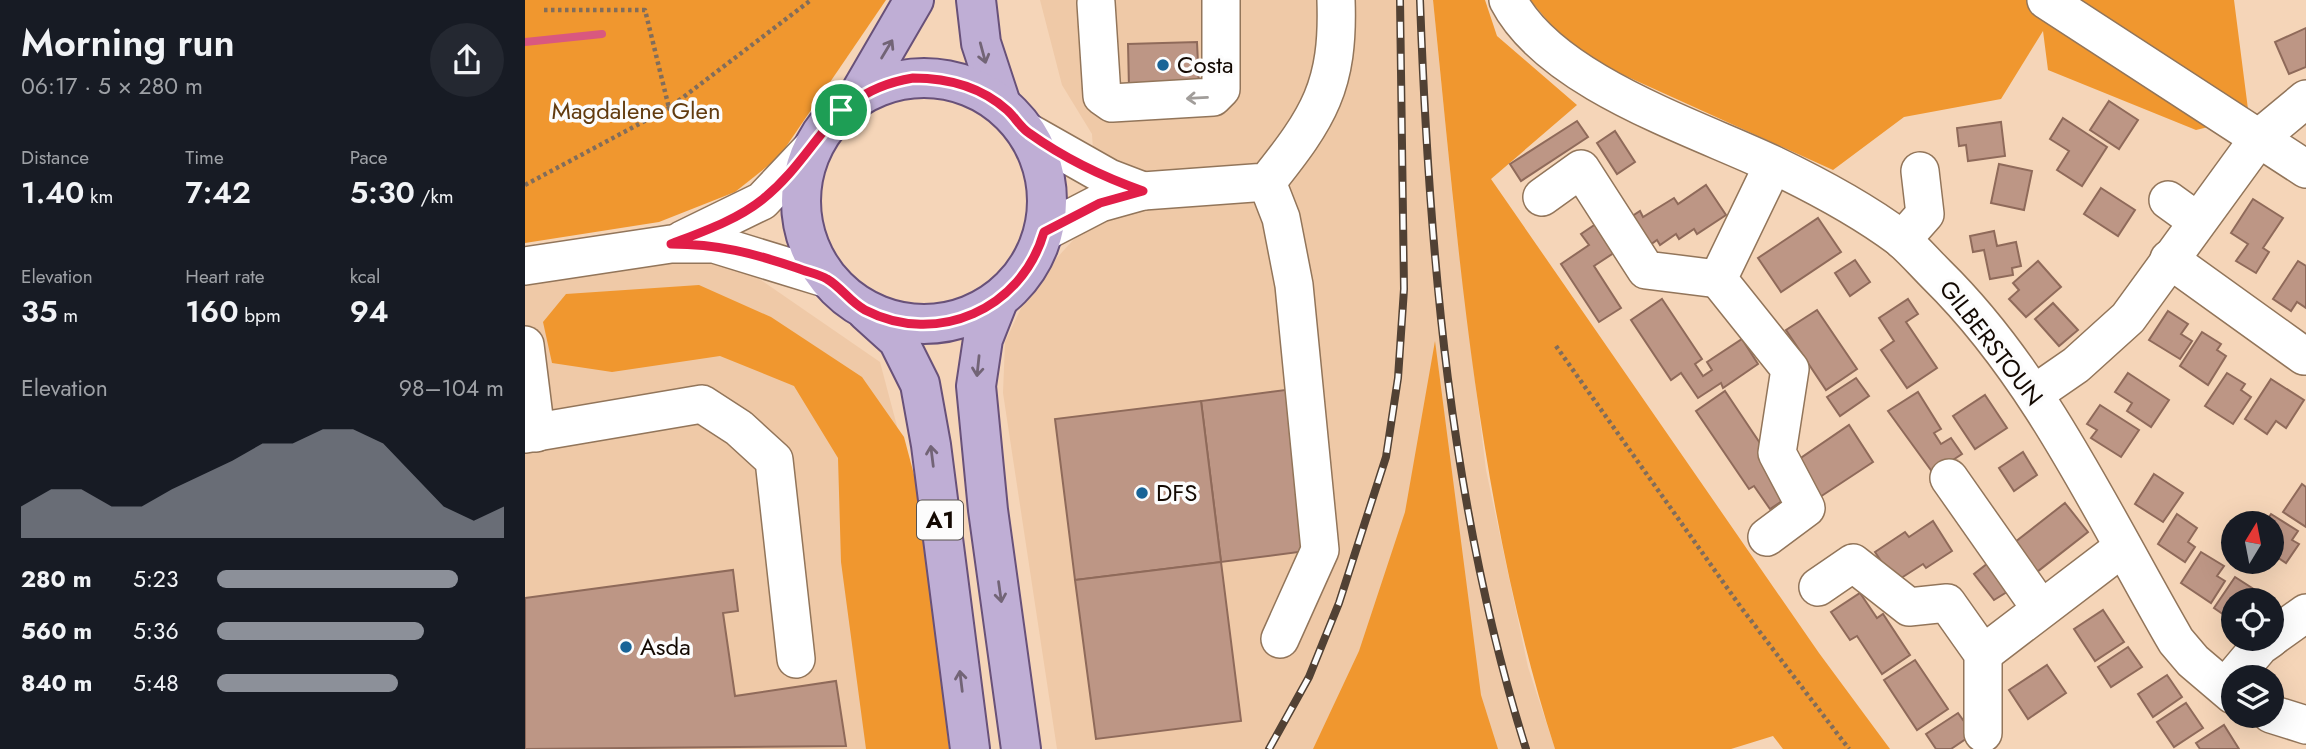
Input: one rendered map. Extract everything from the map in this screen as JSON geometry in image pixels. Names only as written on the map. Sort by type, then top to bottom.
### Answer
[{"type":"main road","name":"A1","points":[[914,0],[857,98],[824,128],[813,147],[804,172],[801,218],[814,257],[828,279],[898,340],[920,384],[931,445],[970,749]]},
{"type":"main road","name":"A1","points":[[976,0],[981,43],[1001,104]]},
{"type":"main road","name":"A1","points":[[857,98],[894,81],[936,78],[962,83],[1001,104],[1026,131],[1038,152],[1046,178],[1048,205],[1044,232],[1031,264],[998,301],[983,310],[944,324],[917,325],[893,321],[865,310]]},
{"type":"main road","name":"A1","points":[[998,301],[983,339],[976,386],[988,510],[1021,749]]},
{"type":"street","points":[[1096,3],[1102,96],[1112,103],[1213,97],[1221,89],[1221,0]]},
{"type":"street","points":[[1044,232],[1100,203],[1143,191],[1267,182],[1303,137],[1325,95],[1337,43],[1336,0]]},
{"type":"street","name":"GILBERSTOUN","points":[[1508,0],[1538,43],[1572,69],[1674,120],[1773,164],[1857,208],[1902,240],[1966,303],[2034,394],[2176,641],[2193,661],[2221,679]]},
{"type":"street","points":[[2046,0],[2306,169]]},
{"type":"street","points":[[2034,394],[2076,365],[2127,318],[2259,138],[2306,99]]},
{"type":"street","points":[[1026,131],[1109,178],[1143,191]]},
{"type":"street","points":[[671,244],[708,230],[762,201],[813,147]]},
{"type":"street","points":[[1718,279],[1773,164]]},
{"type":"street","points":[[1542,197],[1581,169],[1646,270],[1718,279],[1790,369],[1777,453],[1805,508],[1767,537]]},
{"type":"street","points":[[1902,240],[1924,214],[1920,171]]},
{"type":"street","points":[[1267,182],[1281,218],[1294,285],[1320,550],[1280,639]]},
{"type":"street","points":[[2168,200],[2197,221]]},
{"type":"street","points":[[525,266],[671,244],[726,247],[828,279]]},
{"type":"street","points":[[2169,259],[2304,356]]},
{"type":"street","points":[[525,345],[530,434],[702,404],[739,428],[774,460],[796,659]]},
{"type":"street","points":[[1949,478],[2041,610]]},
{"type":"street","points":[[1983,654],[2122,548]]},
{"type":"street","points":[[1818,587],[1853,563],[1909,607],[1947,603],[1983,654],[1983,733]]},
{"type":"street","name":"GILBERSTOUN","points":[[2284,628],[2306,612]]},
{"type":"street","points":[[2284,718],[2306,724]]},
{"type":"path","points":[[525,185],[669,108],[811,0]]},
{"type":"path","points":[[544,10],[645,10],[669,108]]},
{"type":"path","points":[[1556,346],[1740,606],[1849,749]]},
{"type":"shaded area","points":[[1040,0],[1433,0],[1454,210],[1486,470],[1528,667],[1555,749],[1057,749],[1003,393],[1005,342],[1032,285],[1097,214],[1092,134],[1062,85]]},
{"type":"shaded area","points":[[700,256],[758,278],[880,362],[902,445],[944,749],[525,749],[525,280]]},
{"type":"green space","name":"Magdalene Glen","points":[[525,0],[886,0],[779,157],[735,192],[659,222],[525,243]]},
{"type":"green space","points":[[1433,0],[1485,0],[1497,36],[1577,105],[1491,179],[1819,653],[1890,749],[1783,749],[1773,736],[1731,749],[1555,749],[1528,658],[1489,472],[1462,284]]},
{"type":"green space","points":[[1530,0],[2234,0],[2249,117],[2196,130],[2048,70],[2043,31],[2001,99],[1904,117],[1833,170],[1575,53]]},
{"type":"green space","points":[[699,285],[771,317],[862,377],[904,437],[926,520],[949,749],[866,749],[841,562],[838,458],[794,386],[720,356],[612,372],[552,363],[543,322],[566,294]]},
{"type":"green space","points":[[1435,341],[1481,695],[1498,749],[1313,749],[1359,651],[1405,512]]},
{"type":"building","points":[[2306,28],[2306,67],[2289,74],[2275,42]]},
{"type":"building","name":"Costa","points":[[1197,42],[1199,86],[1129,88],[1128,44]]},
{"type":"building","points":[[2109,101],[2138,120],[2119,149],[2090,130]]},
{"type":"building","points":[[2063,118],[2107,147],[2082,186],[2057,170],[2069,151],[2050,139]]},
{"type":"building","points":[[1577,121],[1588,137],[1521,181],[1510,164]]},
{"type":"building","points":[[2001,122],[2005,156],[1968,161],[1966,145],[1959,146],[1957,128]]},
{"type":"building","points":[[1615,131],[1635,162],[1617,174],[1597,143]]},
{"type":"building","points":[[1999,164],[2032,171],[2024,210],[1991,203]]},
{"type":"building","points":[[1706,185],[1726,215],[1697,234],[1694,229],[1679,239],[1676,234],[1660,245],[1657,240],[1643,250],[1635,239],[1594,266],[1621,308],[1599,322],[1561,264],[1589,245],[1581,234],[1606,217],[1614,228],[1640,211],[1643,217],[1674,198],[1678,204]]},
{"type":"building","points":[[2101,188],[2135,210],[2118,236],[2084,214]]},
{"type":"building","points":[[2253,199],[2283,218],[2263,248],[2269,252],[2256,273],[2236,261],[2248,244],[2231,233]]},
{"type":"building","points":[[1818,218],[1841,252],[1781,292],[1758,258]]},
{"type":"building","points":[[1994,231],[1997,246],[2016,242],[2021,266],[2012,268],[2013,275],[1990,279],[1984,250],[1973,252],[1970,236]]},
{"type":"building","points":[[1855,260],[1870,282],[1850,296],[1835,273]]},
{"type":"building","points":[[2038,261],[2061,287],[2026,317],[2009,299],[2019,290],[2013,283]]},
{"type":"building","points":[[2298,261],[2306,266],[2306,308],[2297,302],[2291,311],[2273,299]]},
{"type":"building","points":[[1662,299],[1702,359],[1695,364],[1703,376],[1712,370],[1707,362],[1742,339],[1758,364],[1723,388],[1721,383],[1698,398],[1681,373],[1671,380],[1631,320]]},
{"type":"building","points":[[1908,299],[1918,314],[1906,322],[1937,368],[1907,388],[1881,350],[1894,341],[1879,318]]},
{"type":"building","points":[[2053,303],[2078,330],[2059,346],[2035,319]]},
{"type":"building","points":[[1817,310],[1857,369],[1826,390],[1786,330]]},
{"type":"building","points":[[2168,311],[2188,324],[2181,334],[2192,341],[2180,359],[2149,340]]},
{"type":"building","points":[[2202,332],[2221,344],[2217,350],[2226,356],[2208,385],[2180,366]]},
{"type":"building","points":[[2128,373],[2169,400],[2151,427],[2127,411],[2132,403],[2115,392]]},
{"type":"building","points":[[2227,373],[2245,384],[2241,390],[2251,397],[2233,424],[2205,406]]},
{"type":"building","points":[[1856,378],[1869,396],[1840,416],[1827,397]]},
{"type":"building","points":[[2271,379],[2304,400],[2286,428],[2276,421],[2267,434],[2245,419]]},
{"type":"building","points":[[1293,389],[1314,550],[1221,562],[1201,401]]},
{"type":"building","points":[[1725,391],[1784,479],[1792,464],[1849,425],[1873,462],[1817,499],[1807,485],[1770,509],[1754,486],[1749,489],[1696,411]]},
{"type":"building","points":[[1918,392],[1941,429],[1934,433],[1941,444],[1951,438],[1962,454],[1933,473],[1888,411]]},
{"type":"building","points":[[1985,395],[2007,428],[1975,449],[1953,416]]},
{"type":"building","points":[[1201,401],[1221,562],[1075,580],[1055,419]]},
{"type":"building","points":[[2100,405],[2139,430],[2121,457],[2091,438],[2097,430],[2087,424]]},
{"type":"building","points":[[2023,452],[2037,475],[2014,491],[1999,468]]},
{"type":"building","points":[[2154,474],[2183,493],[2163,522],[2135,504]]},
{"type":"building","points":[[2302,484],[2306,487],[2306,527],[2284,511]]},
{"type":"building","points":[[2065,503],[2088,532],[2028,579],[1994,600],[1974,574]]},
{"type":"building","points":[[2177,514],[2197,528],[2188,542],[2195,547],[2185,562],[2158,544]]},
{"type":"building","points":[[1933,521],[1952,551],[1926,568],[1923,564],[1895,582],[1875,552],[1905,532],[1909,537]]},
{"type":"building","points":[[2284,522],[2298,531],[2292,540],[2299,544],[2286,563]]},
{"type":"building","points":[[2201,552],[2221,564],[2217,576],[2225,581],[2211,603],[2181,583]]},
{"type":"building","points":[[1221,562],[1241,721],[1096,739],[1075,580]]},
{"type":"building","name":"Asda","points":[[733,570],[738,611],[723,613],[735,696],[836,681],[846,746],[525,749],[525,598]]},
{"type":"building","points":[[2235,577],[2252,588],[2228,588]]},
{"type":"building","points":[[1860,593],[1877,618],[1883,614],[1910,655],[1882,674],[1857,636],[1850,640],[1831,612]]},
{"type":"building","points":[[2221,598],[2221,613],[2214,608]]},
{"type":"building","points":[[2103,610],[2124,642],[2095,661],[2074,629]]},
{"type":"building","points":[[2128,647],[2142,667],[2111,687],[2098,667]]},
{"type":"building","points":[[1915,660],[1948,709],[1917,730],[1884,680]]},
{"type":"building","points":[[2047,665],[2066,693],[2028,719],[2009,690]]},
{"type":"building","points":[[2167,675],[2182,697],[2153,717],[2138,694]]},
{"type":"building","points":[[2186,703],[2203,728],[2174,747],[2157,722]]},
{"type":"building","points":[[1958,713],[1973,734],[1951,749],[1936,749],[1926,734]]},
{"type":"building","points":[[2221,727],[2226,728],[2239,749],[2200,749],[2196,743]]},
{"type":"waterway","points":[[525,42],[602,34]]},
{"type":"railway","points":[[1269,749],[1309,677],[1339,603],[1386,457],[1398,378],[1404,289],[1400,0]]},
{"type":"railway","points":[[1420,0],[1437,284],[1461,472],[1500,658],[1526,749]]},
{"type":"place","name":"Costa","points":[[1163,65]]},
{"type":"place","name":"DFS","points":[[1142,493]]},
{"type":"place","name":"Asda","points":[[626,647]]},
{"type":"route","points":[[936,78],[962,83],[1001,104],[1026,131],[1077,162],[1143,191],[1100,203],[1044,232],[1031,264],[998,301],[963,319],[944,324],[917,325],[893,321],[865,310],[841,293],[828,279],[774,260],[714,244],[671,244],[708,230],[762,201],[813,147],[824,128],[841,110],[875,88],[894,81],[936,78]]}]
